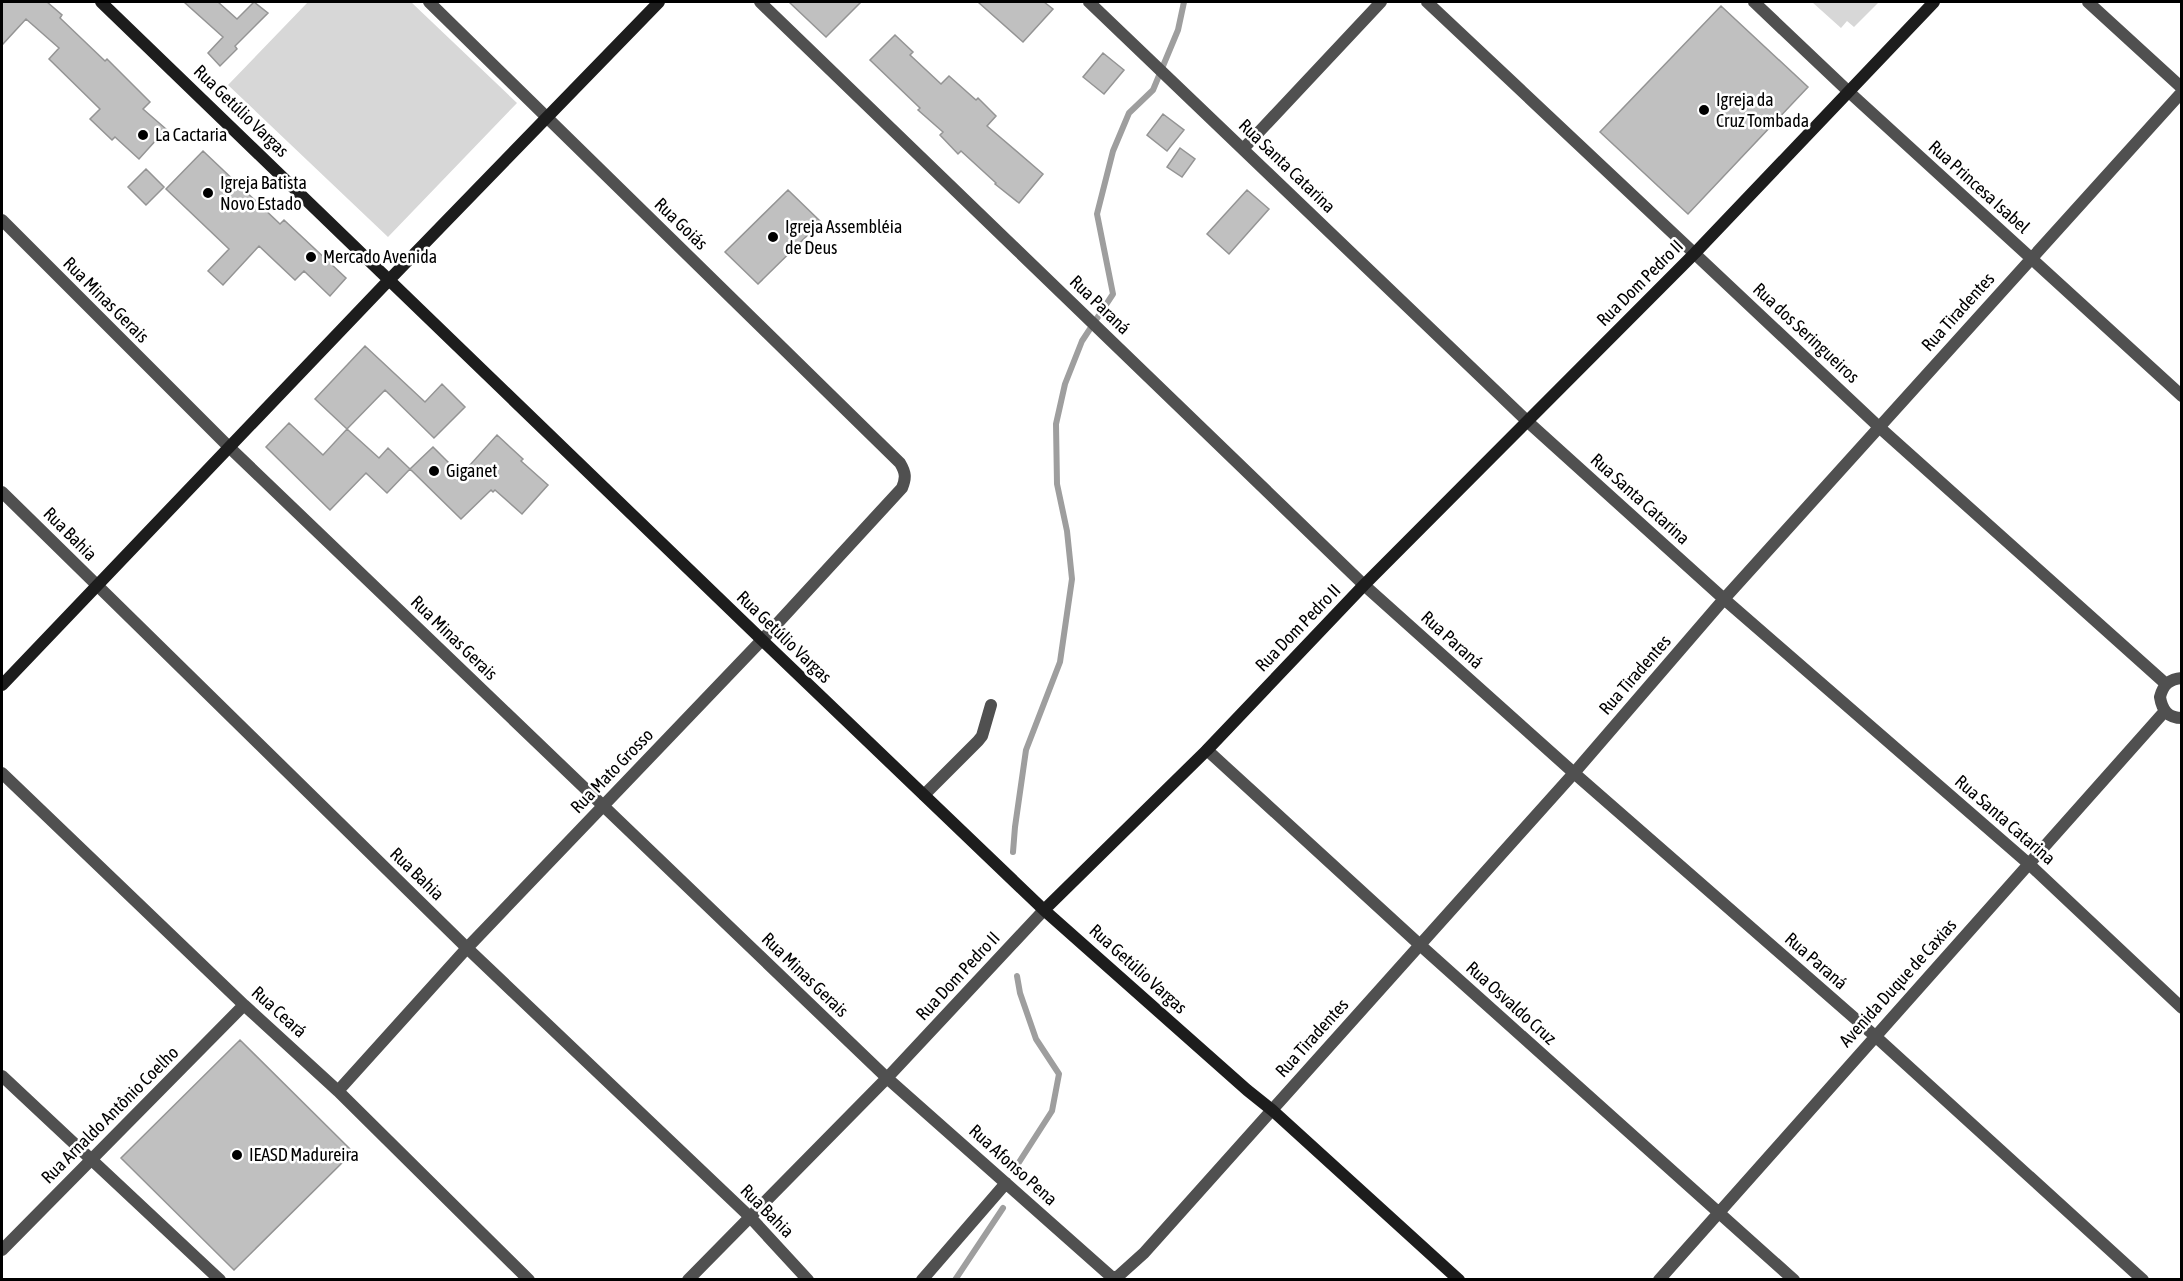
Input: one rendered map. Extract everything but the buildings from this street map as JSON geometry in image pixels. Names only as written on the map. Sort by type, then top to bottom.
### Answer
[{"type":"street","name":"Rua Getúlio Vargas","points":[[101,2],[1044,910],[1272,1110],[1459,1280]]},
{"type":"street","name":"Rua Goiás","points":[[429,2],[900,463],[905,474]]},
{"type":"street","points":[[2,685],[389,280],[659,2]]},
{"type":"street","name":"Rua Paraná","points":[[760,2],[1364,585],[1574,773],[1875,1035],[2143,1280]]},
{"type":"street","name":"Rua Santa Catarina","points":[[1089,2],[1528,422],[1724,599],[2029,864],[2181,1008]]},
{"type":"street","points":[[1243,149],[1381,2]]},
{"type":"street","name":"Rua dos Seringueiros","points":[[1427,2],[1879,427],[2166,684]]},
{"type":"street","name":"Rua Princesa Isabel","points":[[1754,2],[1848,92],[2181,396]]},
{"type":"street","name":"Rua Dom Pedro II","points":[[688,1280],[887,1078],[1044,910],[1207,750],[1364,585],[1695,253],[1934,2]]},
{"type":"street","points":[[2088,2],[2181,90]]},
{"type":"street","name":"Rua Tiradentes","points":[[1114,1279],[1144,1253],[1574,773],[1724,599],[2181,90]]},
{"type":"street","name":"Rua Minas Gerais","points":[[2,220],[230,448],[887,1078]]},
{"type":"street","name":"Rua Mato Grosso","points":[[338,1090],[467,948],[762,640],[902,488],[906,480],[905,474]]},
{"type":"street","name":"Rua Bahia","points":[[2,492],[467,948],[750,1217],[808,1280]]},
{"type":"street","points":[[2181,678],[2166,684],[2160,697],[2165,711],[2171,716],[2181,718]]},
{"type":"street","points":[[924,795],[982,736],[991,705]]},
{"type":"street","name":"Avenida Duque de Caxias","points":[[1659,1280],[2165,711]]},
{"type":"street","name":"Rua Osvaldo Cruz","points":[[1207,750],[1420,945],[1794,1280]]},
{"type":"street","name":"Rua Ceará","points":[[2,773],[244,1005],[338,1090],[529,1280]]},
{"type":"street","name":"Rua Arnaldo Antônio Coelho","points":[[2,1250],[244,1005]]},
{"type":"street","points":[[2,1076],[220,1280]]},
{"type":"street","name":"Rua Afonso Pena","points":[[887,1078],[1114,1279]]},
{"type":"street","points":[[922,1280],[1006,1183]]},
{"type":"shaded area","points":[[308,2],[411,2],[517,103],[388,237],[228,85]]},
{"type":"shaded area","points":[[1812,2],[1879,2],[1854,27],[1847,21],[1841,28]]},
{"type":"waterway","points":[[1013,852],[1026,750],[1060,662],[1072,579],[1067,531],[1057,484],[1056,424],[1065,384],[1082,341],[1113,294],[1097,214],[1113,151],[1129,113],[1153,90],[1178,30],[1184,2]]},
{"type":"waterway","points":[[1016,1167],[1052,1111],[1059,1074],[1036,1039],[1020,993],[1017,976]]},
{"type":"waterway","points":[[955,1280],[1003,1208]]},
{"type":"place","name":"Igreja da Cruz Tombada","points":[[1704,110]]},
{"type":"place","name":"La Cactaria","points":[[143,135]]},
{"type":"place","name":"Igreja Batista Novo Estado","points":[[208,193]]},
{"type":"place","name":"Igreja Assembléia de Deus","points":[[773,237]]},
{"type":"place","name":"Mercado Avenida","points":[[311,257]]},
{"type":"place","name":"Giganet","points":[[434,471]]},
{"type":"place","name":"IEASD Madureira","points":[[237,1155]]}]
